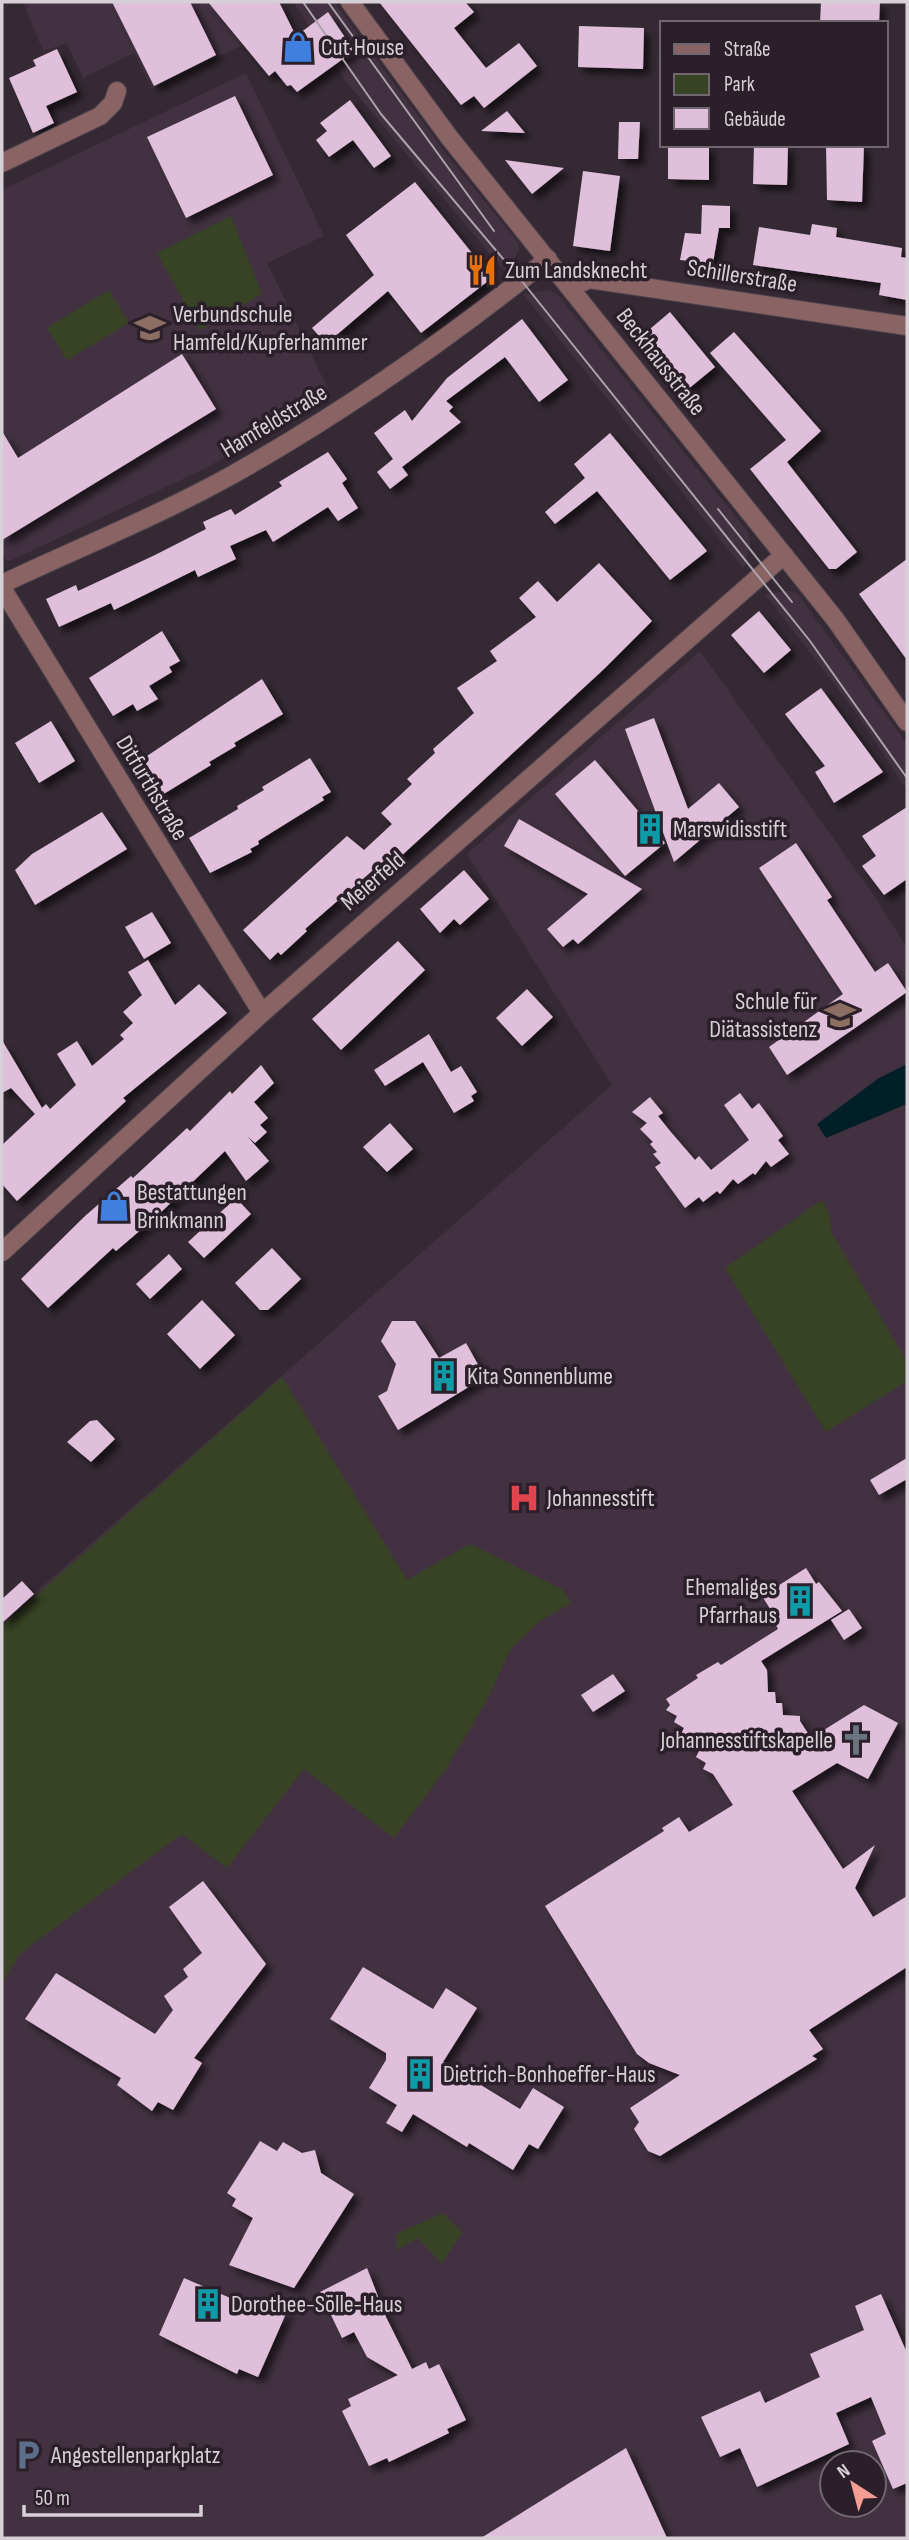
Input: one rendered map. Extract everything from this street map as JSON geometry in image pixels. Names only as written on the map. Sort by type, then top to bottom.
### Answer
[{"type":"street","name":"Beckhausstraße","points":[[349,2],[428,110],[865,659],[907,722]]},
{"type":"street","points":[[2,163],[100,116],[113,103],[117,91]]},
{"type":"street","name":"Hamfeldstraße","points":[[2,586],[214,484],[324,420],[393,376],[548,259]]},
{"type":"street","name":"Schillerstraße","points":[[571,288],[589,279],[907,326]]},
{"type":"street","name":"Meierfeld","points":[[2,1252],[262,1013],[784,555]]},
{"type":"street","name":"Ditfurthstraße","points":[[2,586],[262,1013]]},
{"type":"shaded area","points":[[23,2],[280,2],[289,22],[152,89],[134,53],[83,78],[67,43],[43,51]]},
{"type":"shaded area","points":[[293,2],[334,2],[447,155],[518,242],[519,251],[505,272],[345,80]]},
{"type":"shaded area","name":"Verbundschule Hamfeld/Kupferhammer","points":[[246,73],[324,236],[267,263],[330,393],[208,467],[8,562],[2,552],[2,190]]},
{"type":"shaded area","points":[[548,290],[557,294],[748,532],[750,543],[744,569],[523,294]]},
{"type":"shaded area","points":[[788,591],[797,593],[907,744],[907,790],[857,714],[765,594]]},
{"type":"shaded area","name":"Johannesstift","points":[[700,651],[875,897],[907,948],[907,2538],[2,2538],[2,1622],[612,1085],[467,854]]},
{"type":"green space","points":[[231,216],[262,294],[200,330],[157,253]]},
{"type":"green space","points":[[109,290],[129,323],[67,360],[47,328]]},
{"type":"green space","points":[[822,1200],[829,1213],[832,1233],[907,1362],[907,1381],[826,1432],[725,1268]]},
{"type":"green space","points":[[282,1377],[407,1580],[470,1544],[562,1589],[572,1603],[541,1620],[511,1649],[486,1702],[446,1769],[394,1838],[304,1769],[227,1868],[182,1834],[21,1953],[2,1984],[2,1626]]},
{"type":"green space","points":[[443,2213],[462,2232],[442,2264],[418,2238],[397,2250],[396,2234]]},
{"type":"water","points":[[907,1064],[907,1104],[826,1138],[817,1124],[879,1078]]},
{"type":"building","points":[[112,2],[190,2],[216,55],[154,86]]},
{"type":"building","points":[[208,2],[279,2],[296,36],[328,12],[354,51],[297,92],[291,85],[287,86],[275,71],[269,76]]},
{"type":"building","points":[[379,2],[465,2],[474,12],[454,28],[486,68],[519,43],[537,66],[484,108],[474,96],[461,105]]},
{"type":"building","points":[[821,2],[880,2],[879,21],[820,21]]},
{"type":"building","points":[[579,26],[644,28],[643,69],[578,67]]},
{"type":"building","points":[[57,49],[77,92],[46,106],[54,123],[33,133],[9,78],[36,66],[33,60]]},
{"type":"building","points":[[235,96],[273,175],[186,218],[147,137]]},
{"type":"building","points":[[350,100],[391,156],[374,168],[353,140],[329,157],[316,140],[327,131],[320,123]]},
{"type":"building","points":[[507,111],[525,133],[481,131]]},
{"type":"building","points":[[619,122],[640,122],[638,159],[618,159]]},
{"type":"building","points":[[668,147],[709,147],[709,180],[668,179]]},
{"type":"building","points":[[754,147],[788,147],[787,185],[753,184]]},
{"type":"building","points":[[826,147],[864,147],[862,202],[827,200]]},
{"type":"building","points":[[505,160],[564,168],[532,194]]},
{"type":"building","points":[[583,171],[620,176],[610,251],[573,246]]},
{"type":"building","points":[[415,182],[492,278],[421,333],[388,291],[326,344],[312,328],[374,275],[346,235]]},
{"type":"building","points":[[702,205],[730,206],[730,228],[719,228],[711,274],[700,273],[700,262],[680,260],[685,233],[701,234]]},
{"type":"building","points":[[812,224],[837,228],[836,237],[902,248],[901,257],[907,258],[907,300],[879,295],[881,283],[753,265],[759,227],[810,235]]},
{"type":"building","points":[[670,312],[715,367],[687,390],[643,335]]},
{"type":"building","points":[[522,319],[568,380],[539,402],[505,357],[446,401],[453,407],[449,411],[461,422],[402,467],[408,475],[390,489],[377,472],[393,459],[374,433],[405,410],[412,421],[447,378]]},
{"type":"building","points":[[734,332],[821,431],[787,462],[857,552],[836,569],[829,569],[750,469],[786,440],[710,353]]},
{"type":"building","points":[[182,354],[216,409],[2,540],[2,431],[18,458]]},
{"type":"building","points":[[610,433],[707,551],[670,580],[597,491],[555,524],[545,512],[585,478],[574,464]]},
{"type":"building","points":[[328,452],[347,479],[342,483],[358,508],[338,521],[328,507],[273,542],[266,530],[230,546],[236,559],[198,577],[195,570],[114,610],[111,603],[59,627],[46,599],[76,585],[78,591],[155,555],[206,529],[203,522],[231,509],[235,515],[282,486],[279,482]]},
{"type":"building","points":[[907,559],[907,660],[859,594]]},
{"type":"building","points":[[599,563],[652,621],[604,669],[399,858],[394,852],[305,929],[307,931],[281,955],[278,952],[270,960],[243,930],[347,836],[364,850],[392,824],[381,813],[412,784],[407,779],[435,753],[433,749],[474,713],[457,688],[497,661],[490,651],[536,617],[519,598],[538,581],[557,602]]},
{"type":"building","points":[[759,611],[791,650],[764,673],[731,635]]},
{"type":"building","points":[[162,631],[180,661],[169,667],[172,672],[149,686],[158,699],[137,711],[133,704],[113,716],[89,678]]},
{"type":"building","points":[[262,679],[283,714],[234,743],[236,746],[209,762],[211,765],[162,795],[141,760]]},
{"type":"building","points":[[821,688],[883,772],[834,803],[815,772],[825,766],[785,714]]},
{"type":"building","points":[[654,718],[688,809],[719,783],[739,807],[674,862],[625,729]]},
{"type":"building","points":[[51,721],[75,761],[39,783],[15,743]]},
{"type":"building","points":[[310,758],[331,792],[322,797],[324,800],[258,841],[259,844],[250,849],[252,852],[210,873],[189,838],[238,809],[237,806],[264,790],[262,787]]},
{"type":"building","points":[[595,760],[665,843],[625,876],[555,794]]},
{"type":"building","points":[[907,807],[907,879],[884,895],[862,866],[876,856],[862,836]]},
{"type":"building","points":[[102,812],[127,849],[35,905],[15,870],[32,854]]},
{"type":"building","points":[[519,819],[642,889],[578,944],[573,939],[563,947],[547,929],[588,894],[504,846]]},
{"type":"building","points":[[796,843],[832,897],[827,900],[875,972],[888,963],[907,992],[787,1075],[769,1047],[843,994],[759,868]]},
{"type":"building","points":[[464,870],[489,899],[460,925],[454,919],[440,933],[420,909]]},
{"type":"building","points":[[152,912],[171,943],[144,959],[125,927]]},
{"type":"building","points":[[398,941],[425,970],[341,1050],[312,1019]]},
{"type":"building","points":[[148,960],[175,1005],[199,984],[227,1013],[123,1098],[126,1101],[17,1201],[2,1184],[2,1145],[35,1114],[11,1088],[2,1093],[2,1040],[42,1108],[46,1104],[50,1109],[76,1085],[57,1054],[77,1041],[92,1066],[124,1039],[120,1035],[133,1023],[123,1012],[142,995],[128,972]]},
{"type":"building","points":[[527,989],[553,1017],[522,1046],[496,1018]]},
{"type":"building","points":[[429,1034],[451,1072],[461,1066],[477,1092],[471,1096],[474,1101],[454,1113],[423,1062],[385,1086],[374,1070]]},
{"type":"building","points":[[261,1065],[274,1083],[254,1102],[268,1118],[260,1125],[267,1132],[255,1143],[247,1136],[269,1161],[246,1181],[225,1151],[157,1216],[116,1251],[113,1248],[48,1308],[21,1279],[85,1216],[131,1176],[133,1178],[187,1128],[190,1131]]},
{"type":"building","points":[[740,1093],[752,1109],[759,1103],[783,1136],[778,1140],[789,1154],[771,1167],[766,1161],[755,1175],[753,1173],[738,1184],[733,1179],[720,1194],[717,1191],[703,1202],[699,1197],[685,1208],[655,1167],[661,1163],[653,1154],[657,1152],[650,1144],[653,1142],[640,1129],[647,1123],[632,1112],[650,1097],[663,1113],[658,1116],[670,1131],[695,1160],[699,1156],[711,1170],[749,1140],[724,1105]]},
{"type":"building","points":[[390,1123],[413,1149],[387,1172],[363,1147]]},
{"type":"building","points":[[236,1198],[251,1214],[204,1258],[188,1242]]},
{"type":"building","points":[[272,1248],[301,1279],[268,1310],[260,1310],[235,1283]]},
{"type":"building","points":[[169,1254],[182,1269],[150,1299],[136,1284]]},
{"type":"building","points":[[202,1300],[235,1335],[200,1369],[167,1334]]},
{"type":"building","name":"Kita Sonnenblume","points":[[392,1321],[415,1321],[439,1358],[466,1343],[485,1377],[398,1430],[378,1396],[387,1391],[396,1364],[381,1341]]},
{"type":"building","points":[[97,1420],[115,1439],[91,1462],[67,1442],[90,1421]]},
{"type":"building","points":[[907,1458],[907,1479],[879,1495],[870,1480]]},
{"type":"building","points":[[806,1568],[816,1584],[819,1582],[842,1611],[761,1661],[767,1670],[768,1692],[775,1692],[776,1703],[782,1703],[783,1715],[800,1716],[800,1721],[811,1738],[864,1705],[898,1723],[868,1779],[837,1763],[792,1791],[843,1869],[875,1845],[855,1888],[873,1917],[907,1896],[907,1967],[809,2030],[823,2049],[812,2056],[817,2059],[660,2156],[648,2151],[634,2129],[639,2122],[630,2108],[680,2075],[649,2063],[637,2054],[545,1906],[664,1831],[662,1828],[679,1817],[689,1832],[733,1805],[713,1774],[703,1769],[706,1763],[696,1757],[699,1751],[689,1746],[692,1739],[681,1734],[684,1728],[674,1722],[677,1716],[666,1710],[670,1705],[666,1699],[698,1678],[696,1675],[718,1662],[721,1665],[778,1629],[776,1625],[779,1623],[762,1596]]},
{"type":"building","points":[[22,1581],[34,1594],[2,1623],[2,1599]]},
{"type":"building","points":[[849,1609],[862,1628],[844,1640],[831,1620]]},
{"type":"building","points":[[613,1674],[625,1691],[593,1712],[581,1695]]},
{"type":"building","points":[[203,1881],[266,1964],[194,2058],[202,2063],[173,2110],[158,2102],[152,2111],[117,2085],[121,2078],[25,2019],[56,1973],[155,2034],[173,2010],[164,1996],[188,1977],[183,1969],[202,1953],[169,1907]]},
{"type":"building","name":"Dietrich-Bonhoeffer-Haus","points":[[363,1967],[433,2009],[446,1988],[477,2008],[443,2062],[520,2109],[533,2088],[564,2107],[538,2149],[529,2144],[513,2170],[469,2143],[467,2147],[413,2114],[402,2132],[386,2123],[397,2105],[369,2088],[386,2060],[386,2053],[330,2019]]},
{"type":"building","points":[[260,2141],[277,2151],[283,2142],[302,2153],[315,2150],[321,2173],[354,2194],[294,2288],[229,2265],[253,2218],[232,2206],[236,2199],[227,2193]]},
{"type":"building","points":[[367,2268],[386,2317],[412,2369],[426,2362],[429,2369],[439,2364],[466,2420],[447,2429],[449,2433],[389,2462],[387,2458],[369,2466],[342,2411],[351,2406],[348,2399],[398,2375],[367,2357],[354,2332],[342,2338],[320,2292]]},
{"type":"building","points":[[184,2278],[272,2316],[288,2309],[258,2377],[239,2369],[237,2374],[159,2335]]},
{"type":"building","points":[[881,2294],[907,2353],[907,2483],[893,2489],[888,2478],[888,2449],[876,2449],[872,2441],[886,2434],[871,2397],[836,2413],[849,2444],[838,2449],[818,2449],[818,2458],[757,2487],[740,2448],[720,2457],[701,2417],[760,2391],[765,2403],[820,2377],[810,2354],[864,2330],[855,2306]]},
{"type":"building","points":[[626,2448],[667,2538],[481,2538],[571,2482]]},
{"type":"tram line","points":[[303,2],[381,114],[521,280],[810,641],[907,778]]},
{"type":"tram line","points":[[328,2],[494,231]]},
{"type":"tram line","points":[[718,509],[792,602]]},
{"type":"place","name":"Cut House","points":[[298,47]]},
{"type":"place","name":"Zum Landsknecht","points":[[482,270]]},
{"type":"place","name":"Verbundschule Hamfeld/Kupferhammer","points":[[150,328]]},
{"type":"place","name":"Marswidisstift","points":[[650,829]]},
{"type":"place","name":"Schule für Diätassistenz","points":[[840,1015]]},
{"type":"place","name":"Bestattungen Brinkmann","points":[[114,1206]]},
{"type":"place","name":"Kita Sonnenblume","points":[[444,1376]]},
{"type":"place","name":"Johannesstift","points":[[524,1498]]},
{"type":"place","name":"Ehemaliges Pfarrhaus","points":[[800,1601]]},
{"type":"place","name":"Johannesstiftskapelle","points":[[856,1740]]},
{"type":"place","name":"Dietrich-Bonhoeffer-Haus","points":[[420,2074]]},
{"type":"place","name":"Dorothee-Sölle-Haus","points":[[208,2304]]},
{"type":"place","name":"Angestellenparkplatz","points":[[28,2455]]}]
